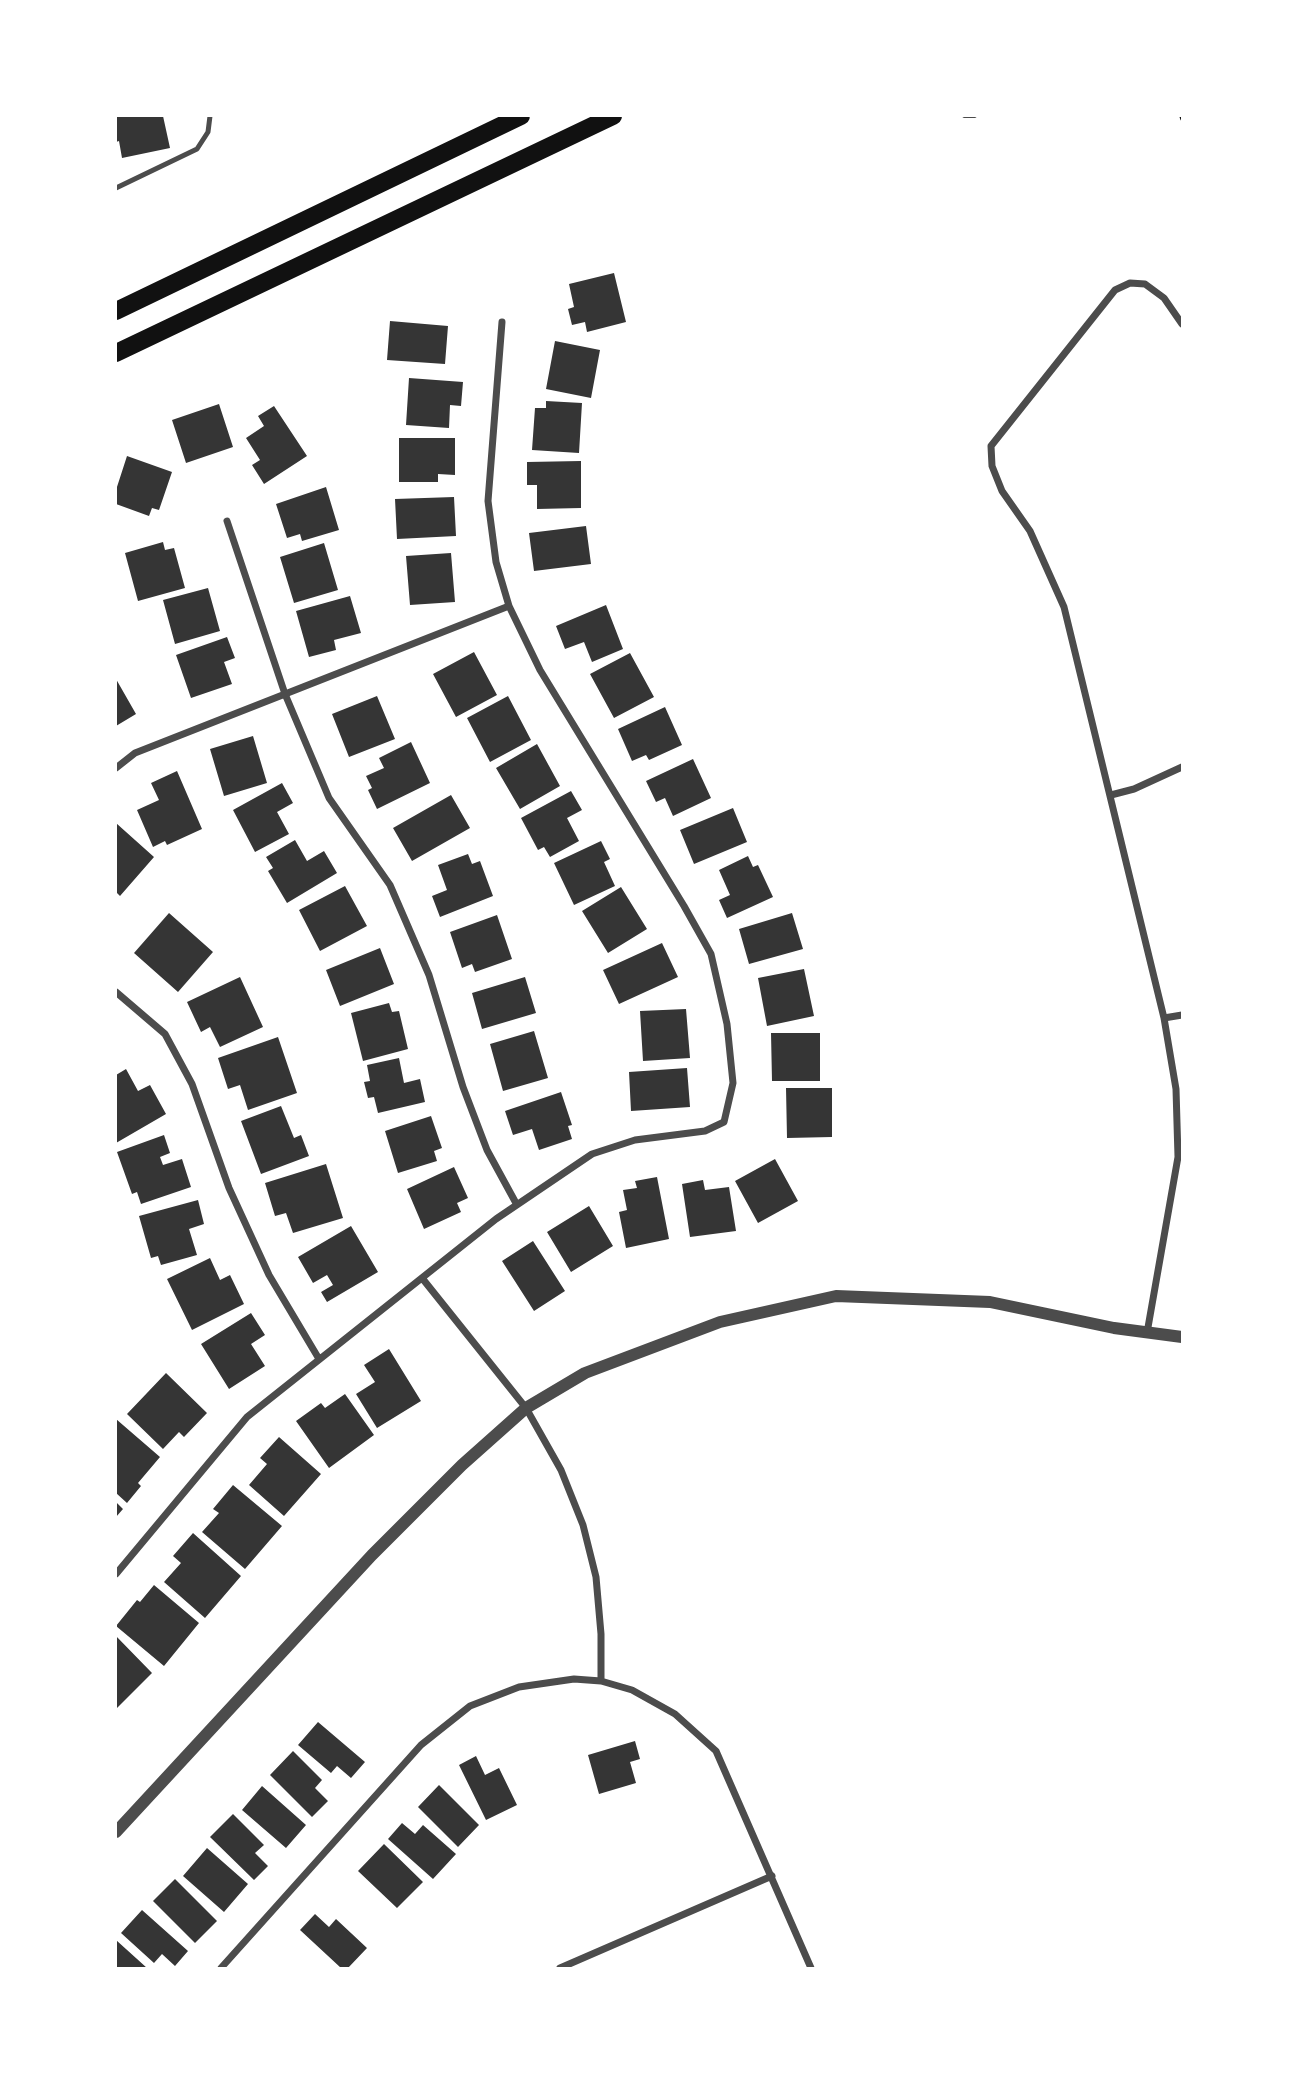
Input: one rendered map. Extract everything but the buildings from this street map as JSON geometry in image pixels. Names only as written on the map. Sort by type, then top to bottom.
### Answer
[{"type":"main road","points":[[116,311],[521,116]]},
{"type":"main road","points":[[116,353],[613,116]]},
{"type":"street","points":[[1147,1332],[1178,1157],[1176,1089],[1164,1018],[1064,607],[1030,531],[1002,491],[992,466],[992,446],[1115,290],[1130,283],[1144,284],[1164,298],[1182,324]]},
{"type":"street","points":[[116,1574],[247,1417],[517,1205],[592,1154],[635,1140],[705,1130],[724,1122],[733,1083],[727,1024],[711,954],[540,670],[509,606],[496,562],[488,501],[502,322]]},
{"type":"street","points":[[227,521],[285,694],[329,798],[390,885],[429,975],[463,1087],[487,1150],[517,1205]]},
{"type":"street","points":[[116,768],[135,752],[509,606]]},
{"type":"street","points":[[1111,795],[1159,779],[1182,767]]},
{"type":"street","points":[[116,992],[165,1034],[192,1084],[229,1188],[269,1275],[319,1359]]},
{"type":"street","points":[[1164,1018],[1182,1015]]},
{"type":"street","points":[[422,1278],[526,1408],[561,1470],[583,1525],[596,1577],[601,1634],[601,1681]]},
{"type":"street","points":[[116,1832],[372,1555],[462,1465],[526,1408],[585,1373],[720,1322],[836,1296],[990,1302],[1114,1328],[1182,1338]]},
{"type":"street","points":[[221,1969],[421,1745],[470,1706],[519,1687],[575,1679],[601,1681],[632,1690],[675,1714],[716,1751],[811,1969]]},
{"type":"street","points":[[559,1969],[772,1876]]},
{"type":"lane","points":[[116,188],[197,149],[208,132],[210,116]]},
{"type":"path","points":[[964,116],[975,116]]}]
